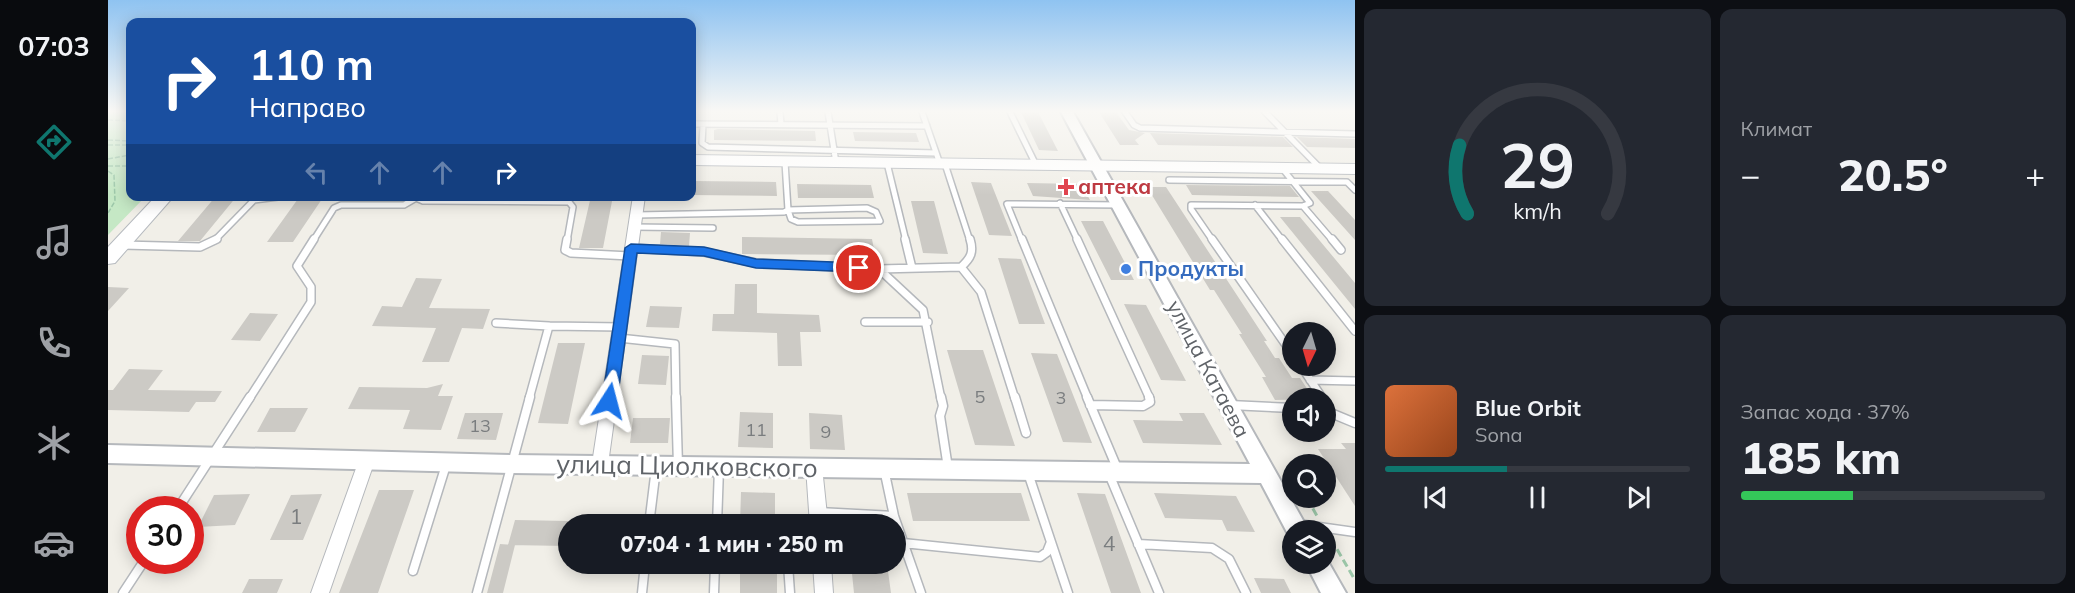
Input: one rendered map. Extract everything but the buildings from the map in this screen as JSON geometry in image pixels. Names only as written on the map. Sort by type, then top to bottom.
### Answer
[{"type":"main road","points":[[696,160],[785,162],[834,157],[887,163],[940,160],[1036,165],[1355,169]]},
{"type":"main road","points":[[114,252],[161,201]]},
{"type":"street","name":"улица Катаева","points":[[1083,140],[1292,520]]},
{"type":"street","points":[[600,464],[638,201]]},
{"type":"street","name":"улица Циолковского","points":[[108,454],[512,464],[1265,474]]},
{"type":"street","points":[[320,593],[367,460]]},
{"type":"street","points":[[814,467],[818,514]]},
{"type":"street","points":[[823,574],[824,593]]},
{"type":"street","points":[[1323,574],[1334,593]]},
{"type":"lane","points":[[702,140],[702,143],[708,147],[834,157],[940,160]]},
{"type":"lane","points":[[832,140],[834,157]]},
{"type":"lane","points":[[423,201],[569,202],[573,207],[565,250],[570,253],[704,252],[756,263],[879,269],[961,267],[970,259],[973,249],[932,140]]},
{"type":"lane","points":[[1024,140],[1036,165]]},
{"type":"lane","points":[[1293,140],[1321,169]]},
{"type":"lane","points":[[635,221],[776,215],[788,210],[867,208],[876,212],[880,221],[874,223],[798,222],[791,219],[788,210],[785,162]]},
{"type":"lane","points":[[887,163],[912,268]]},
{"type":"lane","points":[[1282,168],[1310,203],[1303,206],[1191,205],[1282,339]]},
{"type":"lane","points":[[1169,180],[1347,182],[1355,190]]},
{"type":"lane","points":[[114,252],[200,247],[212,244],[222,238],[253,201]]},
{"type":"lane","points":[[186,496],[311,302],[314,295],[312,287],[297,266],[334,208],[341,205],[404,205],[410,201]]},
{"type":"lane","points":[[1120,205],[1007,204],[1090,405],[1138,544],[1159,593]]},
{"type":"lane","points":[[1060,204],[1149,394],[1150,402],[1143,406],[1090,405]]},
{"type":"lane","points":[[1255,205],[1355,331]]},
{"type":"lane","points":[[1303,206],[1341,250]]},
{"type":"lane","points":[[635,221],[713,228]]},
{"type":"lane","points":[[961,267],[981,292],[1026,433]]},
{"type":"lane","points":[[879,269],[923,310],[928,322],[943,406],[940,416],[949,470]]},
{"type":"lane","points":[[865,322],[928,322]]},
{"type":"lane","points":[[496,323],[620,333],[675,344],[678,466]]},
{"type":"lane","points":[[477,593],[549,326]]},
{"type":"lane","points":[[1307,376],[1315,388]]},
{"type":"lane","points":[[1310,380],[1355,381]]},
{"type":"lane","points":[[1228,405],[1282,407]]},
{"type":"lane","points":[[1336,415],[1355,423]]},
{"type":"lane","points":[[413,572],[447,462]]},
{"type":"lane","points":[[650,514],[656,465]]},
{"type":"lane","points":[[717,514],[719,466]]},
{"type":"lane","points":[[884,469],[894,514]]},
{"type":"lane","points":[[1027,470],[1068,593]]},
{"type":"lane","points":[[1336,530],[1355,532]]},
{"type":"lane","points":[[906,543],[1040,557],[1047,552],[1051,542]]},
{"type":"lane","points":[[1138,544],[1212,548],[1229,560],[1246,593]]},
{"type":"lane","points":[[906,551],[921,593]]},
{"type":"lane","points":[[123,593],[135,574]]},
{"type":"lane","points":[[642,593],[644,574]]},
{"type":"lane","points":[[714,593],[715,574]]},
{"type":"lane","points":[[789,574],[790,593]]},
{"type":"path","points":[[108,140],[126,141]]},
{"type":"path","points":[[108,145],[126,145]]},
{"type":"path","points":[[108,159],[126,156]]},
{"type":"path","points":[[108,166],[126,166]]},
{"type":"path","points":[[108,171],[114,175],[115,201],[108,213]]},
{"type":"green space","points":[[108,140],[126,140],[126,201],[141,201],[108,235]]},
{"type":"place","name":"аптека","points":[[1066,187]]},
{"type":"place","name":"Продукты","points":[[1126,269]]},
{"type":"route","points":[[609,401],[631,248],[704,252],[756,263],[859,268]]}]
